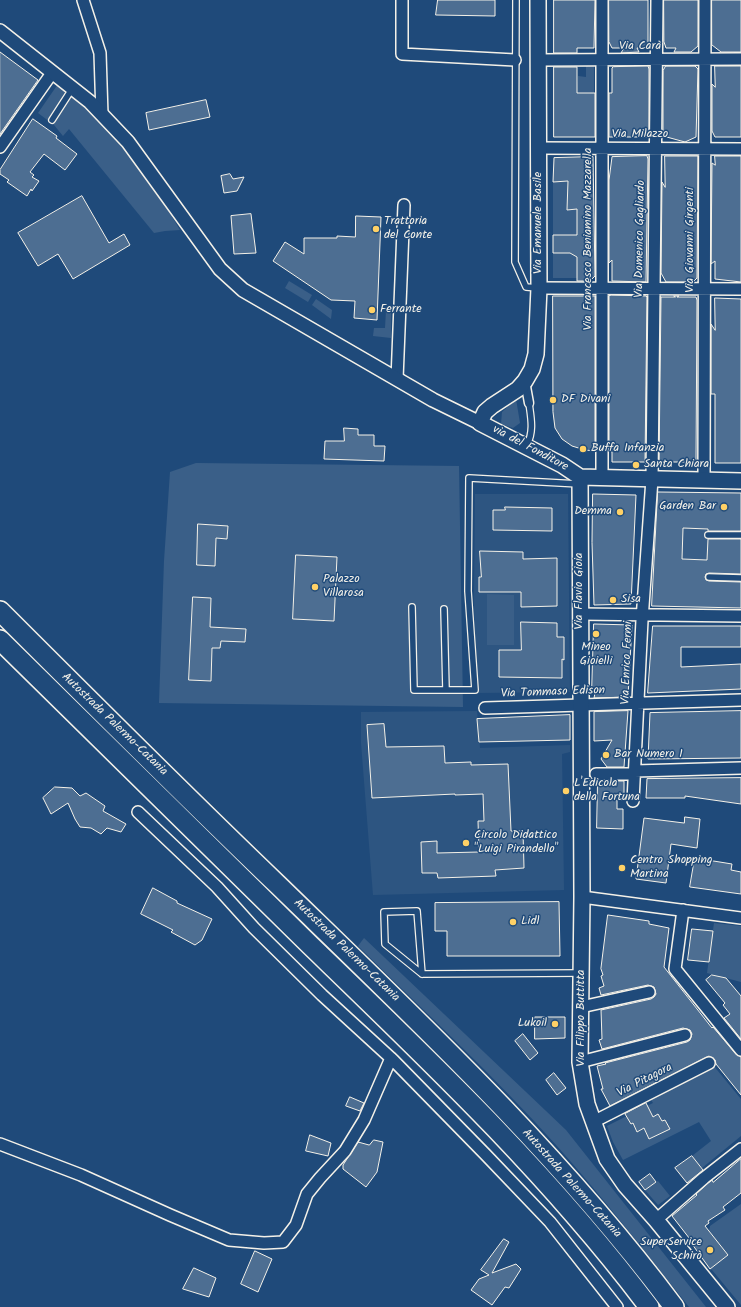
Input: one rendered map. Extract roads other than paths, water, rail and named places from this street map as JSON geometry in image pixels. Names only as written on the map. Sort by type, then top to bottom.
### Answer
[{"type":"highway","name":"Autostrada Palermo-Catania","points":[[0,611],[276,884],[393,995],[541,1148],[642,1264],[674,1307]]},
{"type":"highway","name":"Autostrada Palermo-Catania","points":[[0,640],[496,1128],[625,1275],[649,1307]]},
{"type":"main road","name":"Via Emanuele Basile","points":[[480,423],[486,412],[492,406],[518,389],[526,381],[532,369],[536,354],[539,288],[538,0]]},
{"type":"main road","name":"via del Fonditore","points":[[480,423],[562,465],[580,480]]},
{"type":"main road","points":[[580,480],[602,477],[741,481]]},
{"type":"main road","name":"Via Flavio Gioia","points":[[580,480],[581,706]]},
{"type":"main road","name":"Via Filippo Buttitta","points":[[581,706],[582,974],[580,1062],[587,1104],[607,1158],[625,1185],[656,1220],[727,1307]]},
{"type":"street","points":[[83,0],[100,53],[102,115]]},
{"type":"street","points":[[402,0],[402,54],[515,60]]},
{"type":"street","name":"Via Francesco Beniamino Mazzarella","points":[[602,0],[602,477]]},
{"type":"street","name":"Via Domenico Gagliardo","points":[[652,479],[657,0]]},
{"type":"street","name":"Via Giovanni Girgenti","points":[[704,0],[704,480]]},
{"type":"street","points":[[0,32],[90,102],[128,142],[220,269],[243,290],[433,400],[480,423]]},
{"type":"street","name":"Via Carà","points":[[538,60],[741,59]]},
{"type":"street","points":[[0,147],[52,73]]},
{"type":"street","name":"Via Milazzo","points":[[539,148],[741,149]]},
{"type":"street","points":[[397,379],[404,205]]},
{"type":"street","points":[[539,288],[741,289]]},
{"type":"street","points":[[526,381],[529,403]]},
{"type":"street","name":"Via Enrico Fermi","points":[[633,800],[652,479]]},
{"type":"street","points":[[580,614],[741,616]]},
{"type":"street","name":"Via Tommaso Edison","points":[[485,708],[741,700]]},
{"type":"street","points":[[596,774],[741,768]]},
{"type":"street","points":[[138,812],[217,887],[254,928],[316,990],[391,1058],[550,1222],[617,1307]]},
{"type":"street","points":[[582,897],[741,918]]},
{"type":"street","points":[[683,910],[675,969],[741,1050]]},
{"type":"street","points":[[581,1007],[649,992]]},
{"type":"street","points":[[580,1062],[685,1035]]},
{"type":"street","points":[[0,1144],[81,1175],[170,1216],[229,1240],[264,1243],[283,1242],[296,1225],[306,1194],[345,1151],[364,1120],[391,1058]]},
{"type":"street","name":"Via Pitagora","points":[[593,1122],[709,1063]]},
{"type":"street","points":[[656,1220],[704,1178],[741,1149]]},
{"type":"lane","points":[[516,0],[515,262],[526,287],[539,288]]},
{"type":"lane","points":[[52,120],[72,89]]},
{"type":"lane","points":[[526,446],[532,430],[529,403]]},
{"type":"lane","points":[[412,607],[414,690],[475,690],[468,591],[469,478],[580,480]]},
{"type":"lane","points":[[708,535],[741,535]]},
{"type":"lane","points":[[709,577],[741,578]]},
{"type":"lane","points":[[444,608],[446,690]]},
{"type":"lane","points":[[422,974],[417,911],[384,912],[385,944],[422,974],[582,974]]},
{"type":"place","name":"Trattoria del Conte","points":[[376,229]]},
{"type":"place","name":"Ferrante","points":[[372,310]]},
{"type":"place","name":"DF Divani","points":[[553,400]]},
{"type":"place","name":"Buffa Infanzia","points":[[583,449]]},
{"type":"place","name":"Santa Chiara","points":[[636,465]]},
{"type":"place","name":"Garden Bar","points":[[724,507]]},
{"type":"place","name":"Demma","points":[[620,512]]},
{"type":"place","name":"Palazzo Villarosa","points":[[315,587]]},
{"type":"place","name":"Sisa","points":[[613,600]]},
{"type":"place","name":"Mineo Gioielli","points":[[596,634]]},
{"type":"place","name":"Bar Numero 1","points":[[606,755]]},
{"type":"place","name":"L'Edicola della Fortuna","points":[[566,791]]},
{"type":"place","name":"Circolo Didattico \"Luigi Pirandello\"","points":[[466,843]]},
{"type":"place","name":"Centro Shopping Martina","points":[[622,868]]},
{"type":"place","name":"Lidl","points":[[513,922]]},
{"type":"place","name":"Lukoil","points":[[555,1024]]},
{"type":"place","name":"SuperService Schirò","points":[[710,1250]]}]
